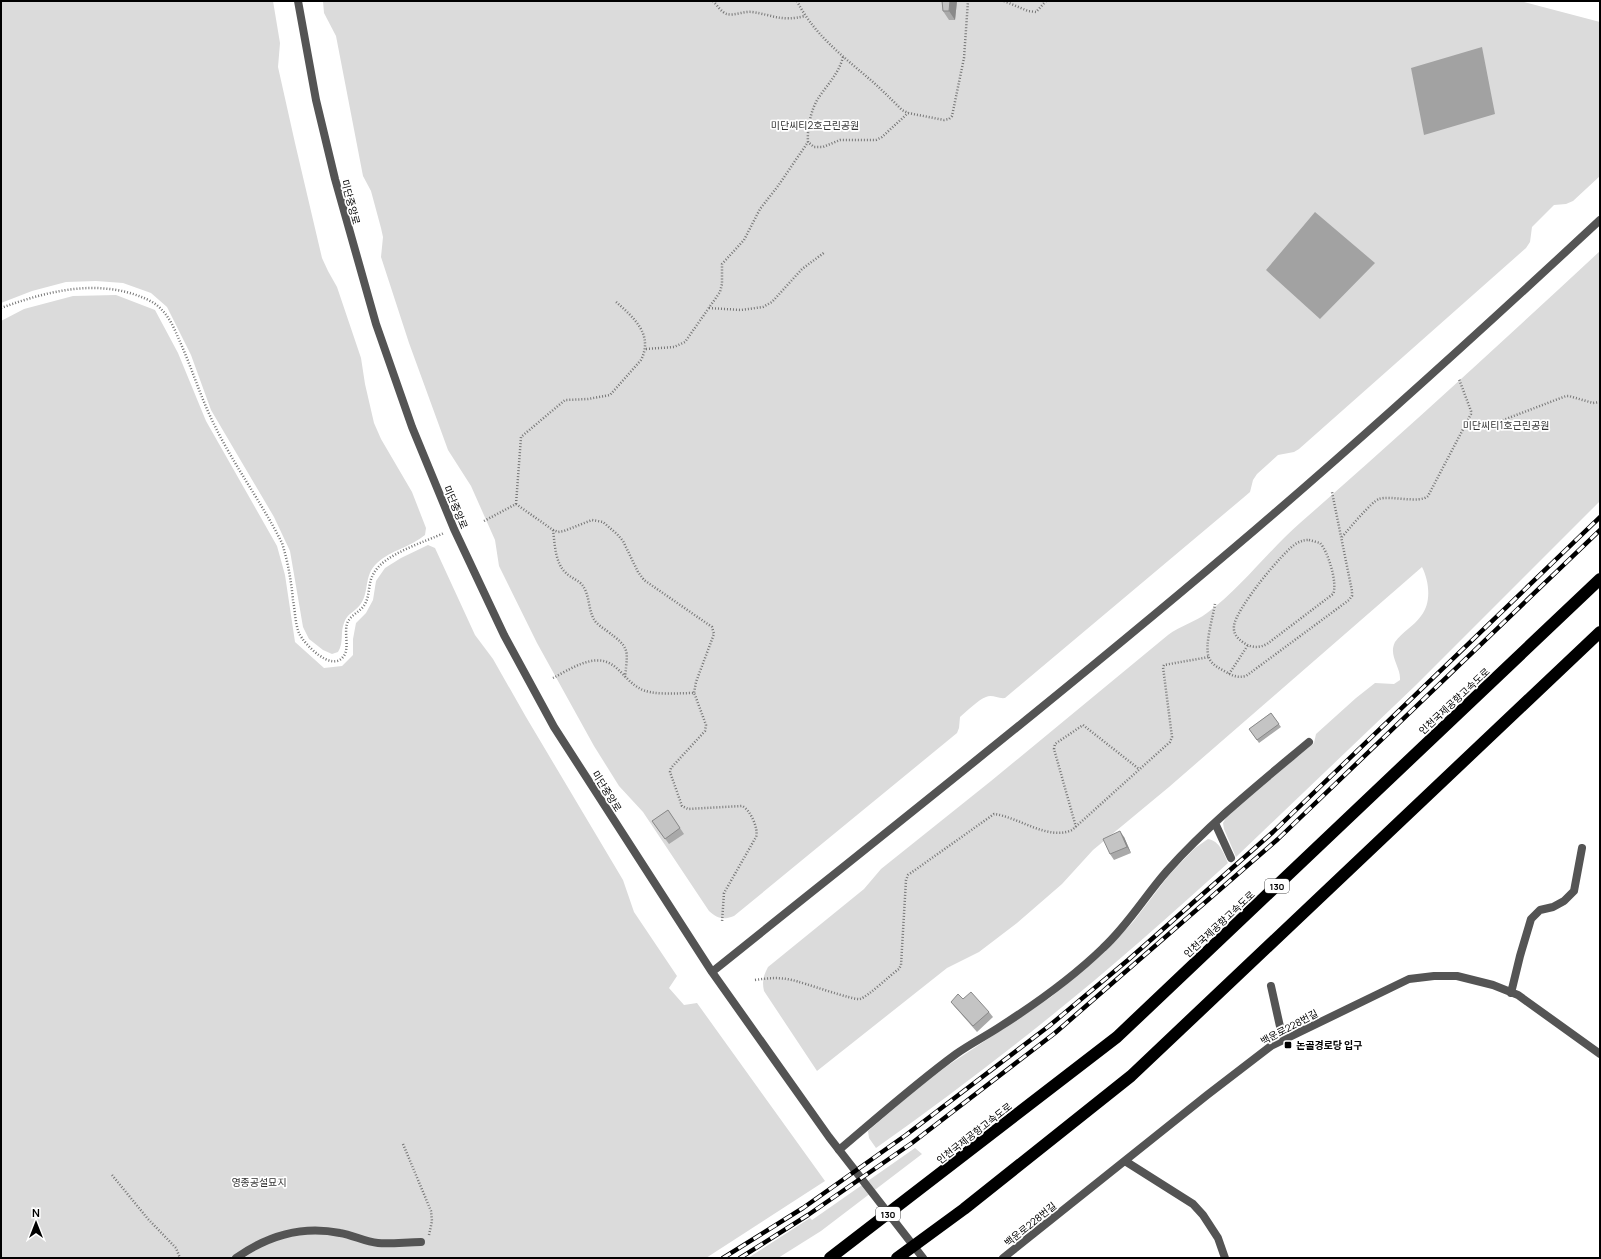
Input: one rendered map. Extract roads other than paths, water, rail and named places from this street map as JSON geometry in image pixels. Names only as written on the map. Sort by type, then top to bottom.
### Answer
[{"type":"highway","name":"인천국제공항고속도로","points":[[834,1256],[1117,1037],[1600,579]]},
{"type":"highway","points":[[897,1258],[964,1209],[1131,1076],[1600,632]]},
{"type":"street","name":"미단중앙로","points":[[298,1],[316,100],[338,191],[376,324],[412,427],[454,529],[504,635],[554,727],[712,972],[839,1150],[923,1258]]},
{"type":"street","points":[[712,972],[1022,723],[1253,532],[1316,478],[1600,220]]},
{"type":"street","points":[[839,1150],[932,1072],[967,1047],[1045,996],[1099,952],[1130,919],[1166,872],[1215,823],[1258,784],[1309,742]]},
{"type":"street","points":[[1215,823],[1231,858]]},
{"type":"street","points":[[1511,993],[1531,920],[1540,910],[1553,907],[1564,901],[1574,891],[1582,848]]},
{"type":"street","name":"백운로228번길","points":[[1003,1258],[1207,1095],[1271,1046],[1409,979],[1434,976],[1457,976],[1493,985],[1518,995],[1600,1054]]},
{"type":"street","points":[[1271,986],[1283,1040]]},
{"type":"street","points":[[1125,1161],[1193,1204],[1203,1214],[1218,1238],[1225,1258]]},
{"type":"street","points":[[236,1258],[262,1242],[277,1236],[310,1230],[325,1230],[341,1233],[377,1243],[421,1242]]},
{"type":"railway","points":[[723,1258],[803,1208],[906,1135],[1049,1026],[1128,960],[1273,832],[1600,517]]},
{"type":"railway","points":[[740,1258],[808,1215],[912,1143],[1055,1033],[1278,839],[1600,530]]},
{"type":"place","name":"논골경로당 입구","points":[[1288,1045]]},
{"type":"park label","name":"미단씨티2호근린공원","points":[[815,125]]},
{"type":"park label","name":"미단씨티1호근린공원","points":[[1506,425]]},
{"type":"park label","name":"영종공설묘지","points":[[259,1182]]}]
